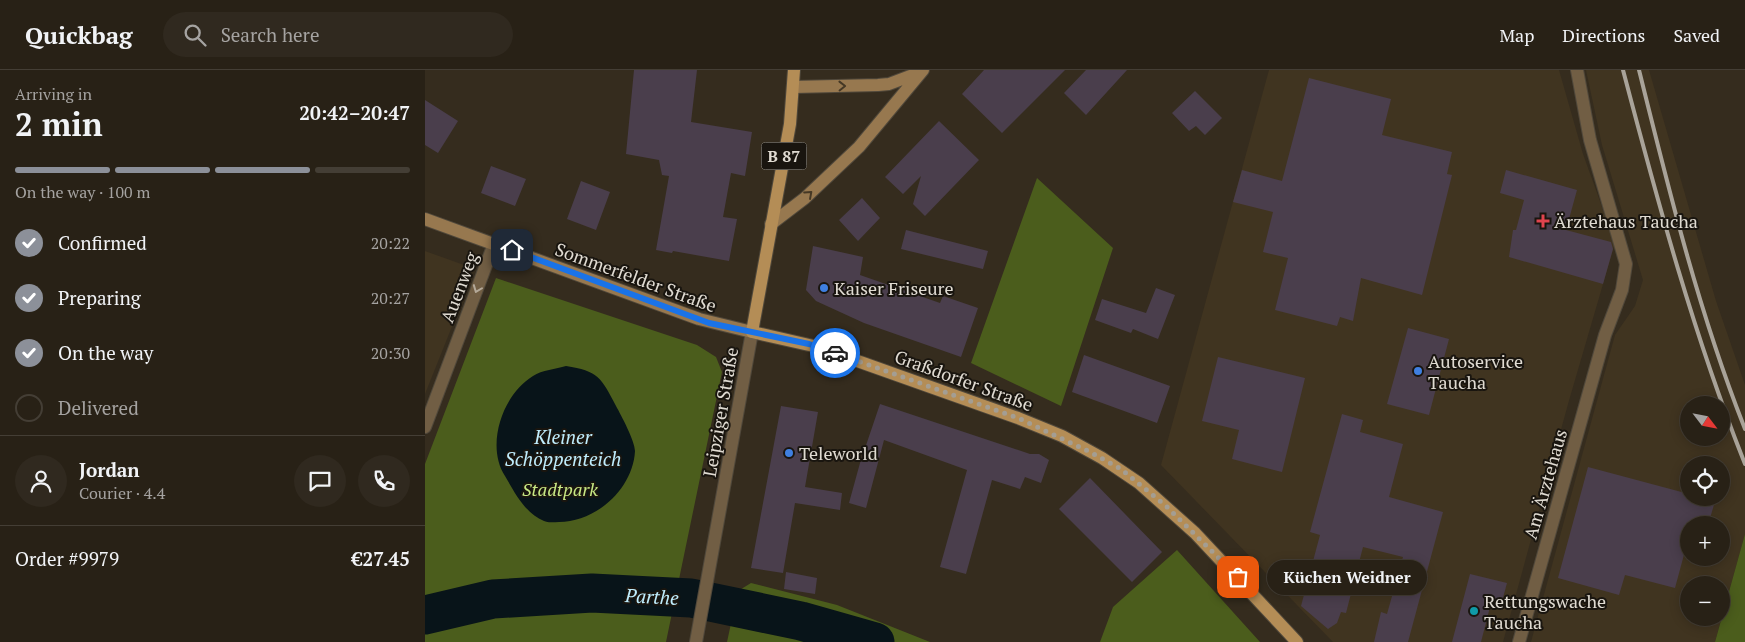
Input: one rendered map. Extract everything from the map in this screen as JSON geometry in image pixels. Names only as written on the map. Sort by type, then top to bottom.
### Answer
[{"type":"main road","name":"Leipziger Straße","points":[[752,332],[790,124],[794,70]]},
{"type":"main road","points":[[793,87],[883,85],[923,71]]},
{"type":"main road","points":[[771,224],[805,198],[859,147],[923,71]]},
{"type":"main road","name":"Sommerfelder Straße","points":[[425,219],[699,319],[752,332]]},
{"type":"main road","name":"Graßdorfer Straße","points":[[752,332],[818,347],[1018,418],[1061,436],[1102,458],[1139,483],[1195,533],[1297,642]]},
{"type":"street","name":"Am Ärztehaus","points":[[1519,642],[1605,336],[1622,290],[1626,264],[1590,140],[1577,70]]},
{"type":"street","name":"Auenweg","points":[[425,427],[494,244]]},
{"type":"street","name":"Leipziger Straße","points":[[697,636],[752,332]]},
{"type":"shaded area","points":[[1269,70],[1559,70],[1583,154],[1615,243],[1568,404],[1503,642],[1333,642],[1161,465]]},
{"type":"shaded area","points":[[1586,70],[1649,70],[1716,301],[1745,385],[1745,534],[1730,588],[1730,576],[1680,576],[1680,626],[1719,626],[1715,642],[1531,642],[1615,335],[1635,306],[1643,280],[1602,145]]},
{"type":"shaded area","points":[[425,251],[464,265],[470,273],[471,279],[425,394]]},
{"type":"green space","points":[[1037,178],[1113,248],[1061,406],[971,363]]},
{"type":"green space","name":"Stadtpark","points":[[496,278],[697,345],[716,357],[722,372],[666,642],[425,642],[425,464]]},
{"type":"green space","points":[[1745,534],[1745,642],[1715,642],[1719,626],[1730,626],[1730,588]]},
{"type":"green space","points":[[1177,550],[1260,642],[1100,642],[1113,607]]},
{"type":"green space","points":[[751,583],[837,605],[930,642],[727,642],[738,591]]},
{"type":"water","name":"Kleiner Schöppenteich","points":[[566,366],[592,373],[602,382],[627,428],[635,451],[633,465],[620,490],[599,510],[573,521],[547,522],[526,508],[505,476],[499,464],[497,435],[506,407],[522,384],[537,374]]},
{"type":"building","points":[[634,70],[697,70],[691,122],[752,132],[745,176],[731,173],[723,217],[737,219],[729,261],[673,251],[672,253],[656,250],[669,176],[662,175],[659,160],[626,154]]},
{"type":"building","points":[[984,70],[1065,70],[1002,133],[962,94]]},
{"type":"building","points":[[1086,70],[1127,70],[1086,115],[1064,93]]},
{"type":"building","points":[[1309,78],[1391,99],[1382,135],[1452,152],[1447,174],[1452,175],[1422,295],[1361,278],[1353,321],[1340,317],[1337,326],[1275,310],[1288,258],[1263,252],[1273,212],[1233,202],[1242,170],[1282,181]]},
{"type":"building","points":[[1195,91],[1222,118],[1205,135],[1196,126],[1189,131],[1172,113]]},
{"type":"building","points":[[425,100],[458,121],[438,153],[425,145]]},
{"type":"building","points":[[939,121],[979,160],[925,216],[913,204],[921,176],[903,194],[885,177]]},
{"type":"building","points":[[491,166],[526,179],[515,206],[481,193]]},
{"type":"building","name":"Ärztehaus Taucha","points":[[1506,170],[1577,190],[1566,230],[1611,242],[1613,249],[1603,284],[1509,257],[1513,230],[1516,230],[1524,200],[1500,193]]},
{"type":"building","points":[[581,181],[610,192],[596,230],[567,219]]},
{"type":"building","points":[[862,198],[880,218],[858,241],[839,220]]},
{"type":"building","points":[[906,230],[988,251],[983,269],[901,249]]},
{"type":"building","points":[[813,246],[863,257],[860,275],[940,303],[943,296],[978,308],[961,357],[864,323],[816,301],[806,290]]},
{"type":"building","points":[[1156,288],[1175,295],[1158,339],[1133,329],[1131,333],[1095,320],[1102,299],[1146,313]]},
{"type":"building","name":"Autoservice Taucha","points":[[1408,328],[1449,339],[1429,415],[1387,404]]},
{"type":"building","points":[[1084,355],[1170,386],[1157,423],[1072,392]]},
{"type":"building","points":[[1218,357],[1305,378],[1282,472],[1232,459],[1239,430],[1202,421]]},
{"type":"building","points":[[880,404],[1030,454],[1039,454],[1049,460],[1041,483],[1025,477],[1020,489],[992,480],[966,574],[940,567],[967,470],[884,440],[866,508],[849,503]]},
{"type":"building","points":[[781,406],[818,412],[805,487],[842,493],[840,510],[795,503],[783,573],[751,568]]},
{"type":"building","points":[[1342,414],[1363,420],[1360,432],[1403,444],[1389,497],[1443,512],[1408,642],[1374,642],[1381,612],[1387,614],[1403,557],[1363,547],[1346,613],[1341,612],[1337,623],[1328,629],[1301,606],[1320,535],[1310,532]]},
{"type":"building","points":[[1588,467],[1680,492],[1680,506],[1714,506],[1711,516],[1680,516],[1681,566],[1675,588],[1625,575],[1619,595],[1558,578]]},
{"type":"building","points":[[1090,478],[1162,552],[1132,582],[1059,509]]},
{"type":"building","points":[[786,572],[817,578],[815,594],[784,589]]},
{"type":"building","name":"Rettungswache Taucha","points":[[1470,574],[1507,583],[1501,605],[1491,603],[1481,642],[1452,642]]},
{"type":"waterway","name":"Parthe","points":[[425,615],[493,599],[592,593],[691,598],[801,621],[875,642]]},
{"type":"railway","points":[[1623,70],[1693,318],[1745,464]]},
{"type":"railway","points":[[1639,70],[1699,296],[1728,385],[1745,429]]},
{"type":"way so far","points":[[835,353],[1018,418],[1061,436],[1121,469],[1166,506],[1238,577]]},
{"type":"place","name":"Ärztehaus Taucha","points":[[1543,221]]},
{"type":"place","name":"Kaiser Friseure","points":[[824,288]]},
{"type":"place","name":"Autoservice Taucha","points":[[1418,371]]},
{"type":"place","name":"Teleworld","points":[[789,453]]},
{"type":"place","name":"Küchen Weidner","points":[[1238,577]]},
{"type":"place","name":"Rettungswache Taucha","points":[[1474,611]]},
{"type":"route","points":[[512,250],[709,323],[809,344],[835,353]]}]
